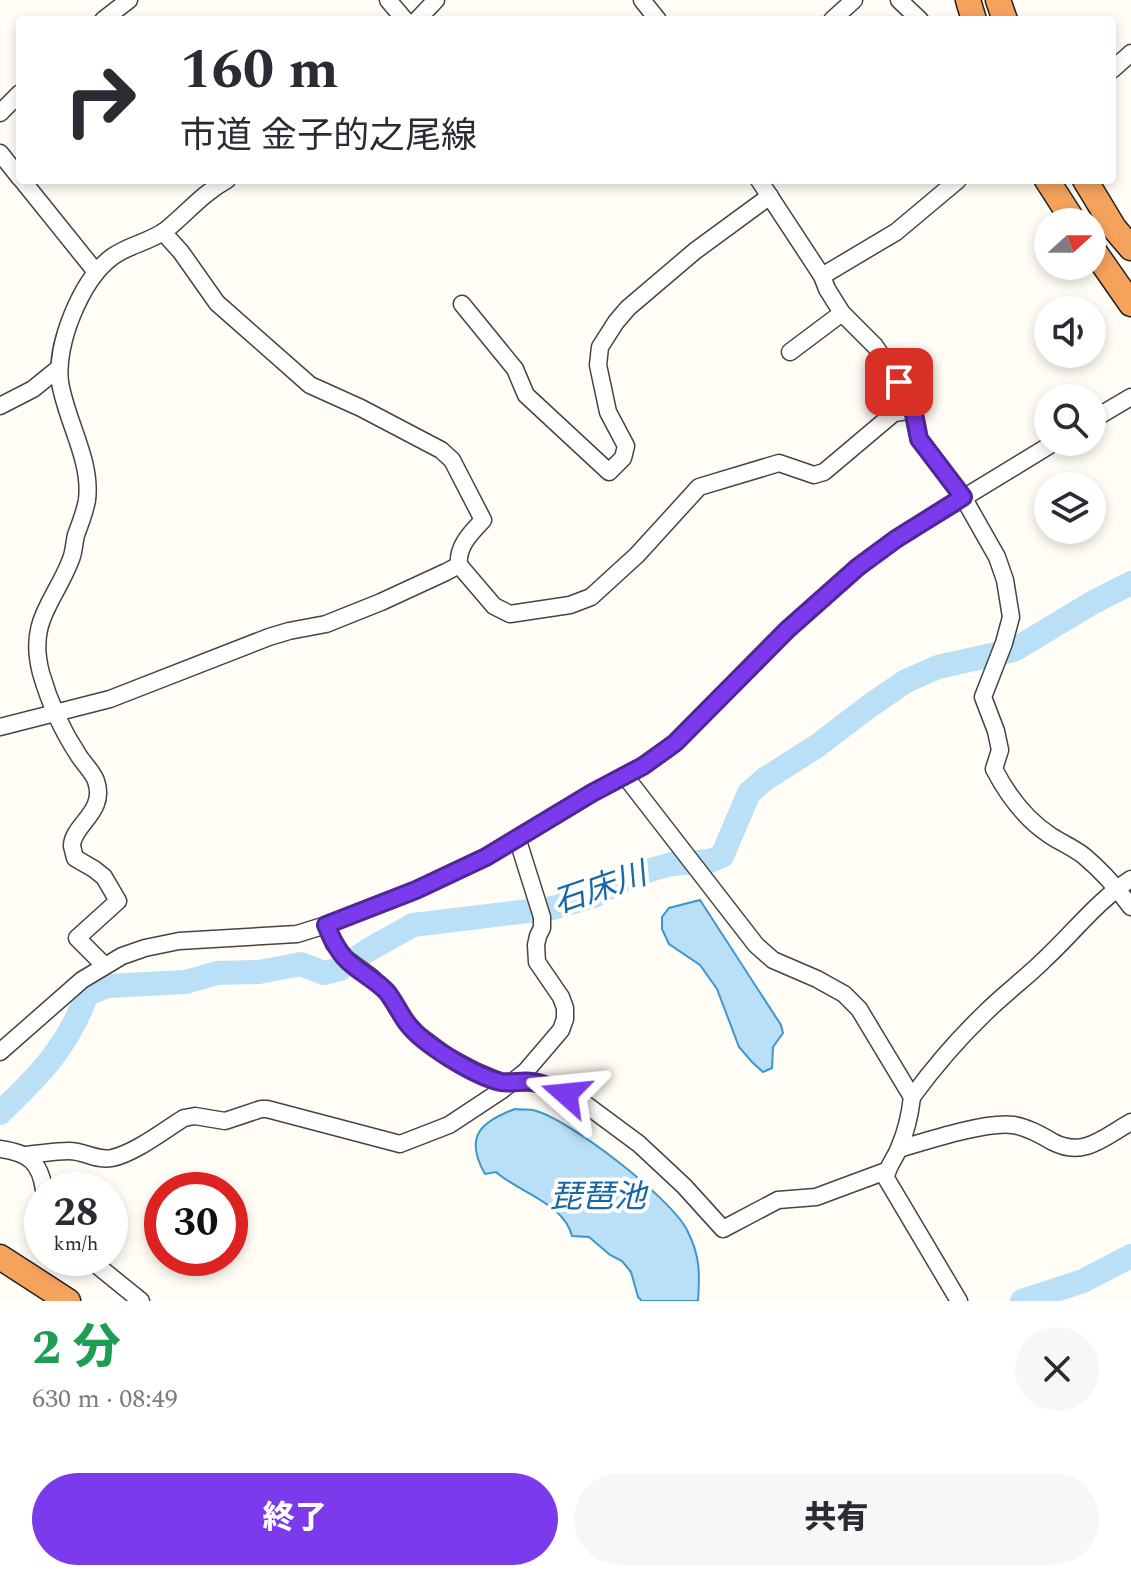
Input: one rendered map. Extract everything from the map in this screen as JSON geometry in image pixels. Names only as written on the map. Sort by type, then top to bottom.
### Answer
[{"type":"highway","points":[[1050,184],[1065,208]]},
{"type":"highway","points":[[1087,184],[1114,228],[1131,248]]},
{"type":"highway","points":[[1106,268],[1131,304]]},
{"type":"highway","points":[[0,1257],[68,1301]]},
{"type":"street","points":[[108,16],[129,0]]},
{"type":"street","points":[[388,0],[402,16]]},
{"type":"street","points":[[421,16],[436,0]]},
{"type":"street","points":[[642,0],[655,16]]},
{"type":"street","points":[[836,16],[854,0]]},
{"type":"street","points":[[899,0],[916,16]]},
{"type":"street","points":[[1116,66],[1131,53]]},
{"type":"street","points":[[0,113],[16,97]]},
{"type":"street","points":[[0,153],[16,173]]},
{"type":"street","points":[[25,184],[96,272]]},
{"type":"street","points":[[104,965],[77,938],[118,901],[104,877],[75,858],[72,844],[92,815],[98,797],[96,780],[78,755],[56,712],[41,671],[37,641],[41,616],[72,558],[87,502],[87,482],[59,368],[74,311],[96,272],[117,253],[163,232],[219,184]]},
{"type":"street","points":[[762,184],[822,276],[842,313],[875,346],[911,399],[919,439],[963,497],[997,557],[1005,580],[1011,617],[983,697],[996,731],[1000,750],[994,769],[1003,787],[1016,806],[1048,834],[1124,884],[1131,907]]},
{"type":"street","points":[[822,276],[896,232],[953,184]]},
{"type":"street","points":[[462,304],[515,369],[526,395],[609,472],[623,458],[626,446],[608,412],[598,365],[600,347],[628,308],[695,251],[770,196]]},
{"type":"street","points":[[163,232],[230,317],[310,385],[431,444],[452,460],[483,520],[467,537],[458,558],[459,565],[494,606],[510,614],[570,605],[591,597],[637,555],[699,487],[779,463],[814,475],[824,472],[894,413],[914,410]]},
{"type":"street","points":[[790,352],[842,313]]},
{"type":"street","points":[[0,406],[33,389],[59,368]]},
{"type":"street","points":[[1106,412],[1131,397]]},
{"type":"street","points":[[0,1052],[72,988],[122,956],[179,941],[297,934],[416,890],[486,857],[643,766],[675,743],[787,630],[858,567],[896,539],[1034,455]]},
{"type":"street","points":[[0,727],[110,699],[269,637],[326,624],[459,565]]},
{"type":"street","points":[[625,776],[756,945],[773,960],[844,994],[859,1009],[912,1097]]},
{"type":"street","points":[[25,1155],[69,1151],[100,1159],[113,1158],[184,1118],[195,1116],[225,1121],[261,1109],[400,1144],[449,1125],[526,1071],[561,1030],[565,1019],[561,997],[537,962],[536,945],[542,928],[540,909],[520,847]]},
{"type":"street","points":[[959,1301],[886,1178],[886,1171],[899,1149],[911,1114],[912,1097],[944,1055],[987,1010],[1024,980],[1090,911],[1124,884]]},
{"type":"street","points":[[326,925],[334,944],[350,963],[387,992],[417,1034],[448,1057],[501,1082],[531,1082],[552,1087],[581,1101],[639,1144],[684,1186],[723,1229],[778,1200],[816,1197],[886,1171]]},
{"type":"street","points":[[899,1149],[994,1124],[1014,1125],[1073,1149],[1087,1147],[1131,1122]]},
{"type":"street","points":[[0,1149],[30,1157],[39,1172]]},
{"type":"street","points":[[110,1276],[141,1301]]},
{"type":"water","points":[[700,900],[781,1025],[783,1033],[773,1047],[772,1068],[763,1072],[739,1047],[717,989],[700,965],[669,944],[662,929],[662,917],[669,908]]},
{"type":"water","name":"琵琶池","points":[[515,1109],[533,1110],[570,1128],[617,1161],[661,1199],[687,1230],[697,1256],[698,1301],[642,1301],[631,1272],[622,1261],[589,1237],[572,1236],[560,1215],[539,1199],[496,1172],[485,1174],[476,1150],[479,1132],[493,1119]]},
{"type":"waterway","name":"石床川","points":[[0,1113],[28,1086],[62,1044],[87,994],[107,986],[186,982],[217,973],[259,972],[301,964],[324,973],[340,969],[413,925],[553,908],[594,896],[632,875],[672,864],[710,861],[722,856],[749,793],[906,681],[938,667],[1014,650],[1131,583]]},
{"type":"waterway","points":[[1022,1301],[1083,1281],[1131,1256]]},
{"type":"route","points":[[566,1094],[531,1082],[501,1082],[448,1057],[417,1034],[387,992],[345,958],[334,944],[326,925],[416,890],[486,857],[643,766],[675,743],[787,630],[858,567],[963,497],[919,439],[911,399],[899,382]]}]
